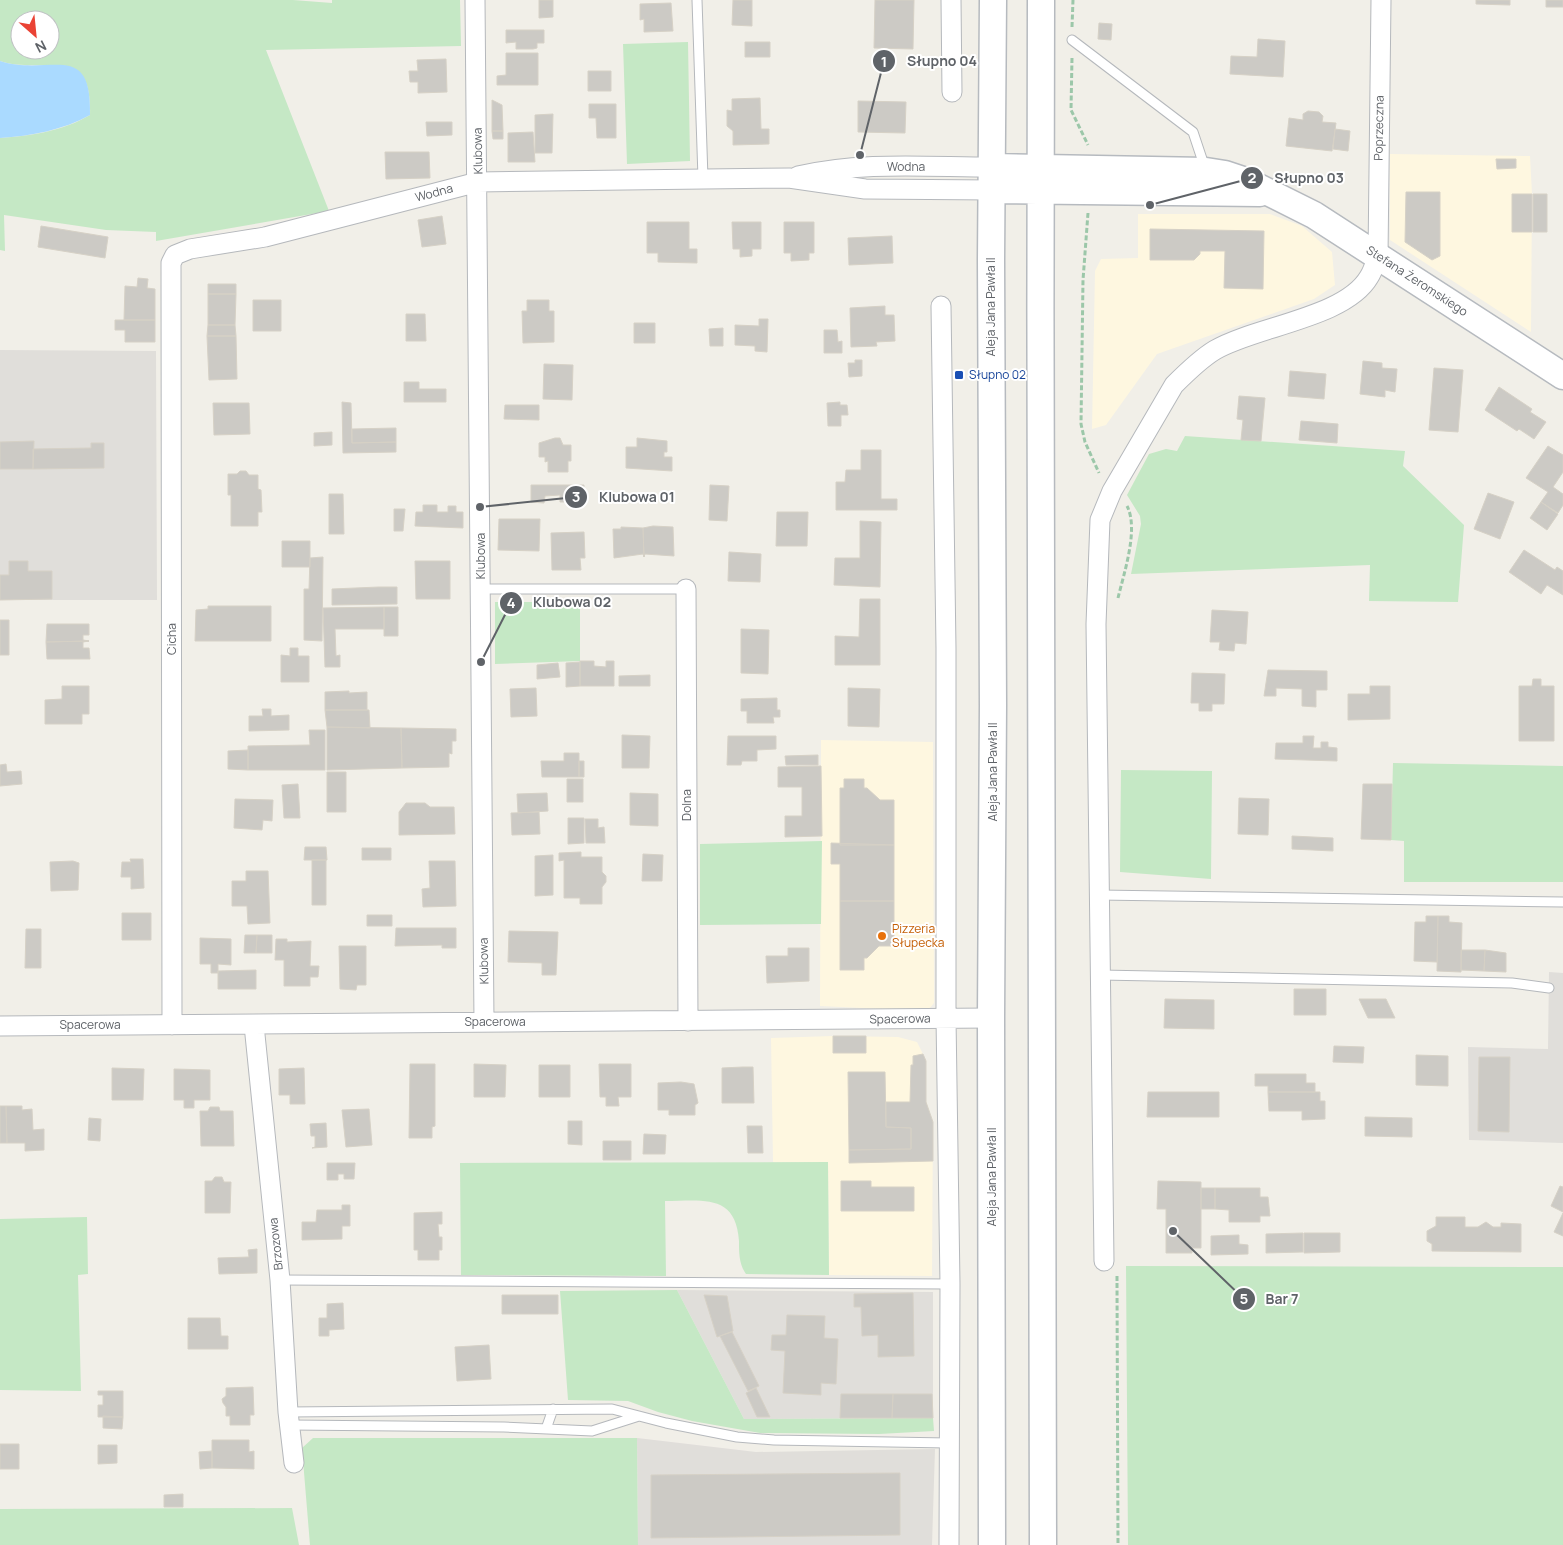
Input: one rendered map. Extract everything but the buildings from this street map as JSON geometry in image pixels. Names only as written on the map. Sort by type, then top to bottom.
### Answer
[{"type":"main road","name":"Aleja Jana Pawła II","points":[[992,1545],[991,1018],[993,704],[991,260],[993,0]]},
{"type":"main road","points":[[1041,0],[1039,259],[1042,703],[1043,1545]]},
{"type":"main road","name":"Stefana Żeromskiego","points":[[1041,179],[1206,170],[1239,178],[1314,215],[1563,376]]},
{"type":"main road","points":[[993,178],[1041,179]]},
{"type":"main road","name":"Stefana Żeromskiego","points":[[1041,179],[1268,193]]},
{"type":"street","name":"Klubowa","points":[[475,0],[484,1022]]},
{"type":"street","points":[[951,0],[952,92]]},
{"type":"street","name":"Poprzeczna","points":[[1378,256],[1381,0]]},
{"type":"street","name":"Wodna","points":[[175,255],[190,249],[265,237],[478,182],[789,178],[822,170],[860,166],[993,178]]},
{"type":"street","name":"Cicha","points":[[172,1025],[171,263],[175,255]]},
{"type":"street","points":[[1104,1261],[1098,895],[1096,578],[1100,520],[1112,491],[1174,385],[1184,374],[1214,350],[1331,308],[1358,290],[1368,278],[1378,256]]},
{"type":"street","points":[[941,306],[946,648],[946,1018],[950,1284],[949,1545]]},
{"type":"street","name":"Dolna","points":[[686,589],[688,1022]]},
{"type":"street","name":"Spacerowa","points":[[0,1026],[688,1022],[991,1018]]},
{"type":"street","name":"Brzozowa","points":[[254,1025],[280,1280],[289,1418],[294,1463]]},
{"type":"lane","points":[[697,0],[703,178]]},
{"type":"lane","points":[[1072,40],[1193,132],[1206,170]]},
{"type":"lane","points":[[481,588],[686,589]]},
{"type":"lane","points":[[1098,895],[1563,902]]},
{"type":"lane","points":[[1100,975],[1512,983],[1550,988]]},
{"type":"lane","points":[[280,1280],[950,1284]]},
{"type":"lane","points":[[289,1418],[612,1409],[737,1437],[774,1440],[948,1443]]},
{"type":"lane","points":[[546,1429],[553,1410]]},
{"type":"lane","points":[[289,1418],[592,1431],[639,1416]]},
{"type":"path","points":[[1073,0],[1070,110],[1090,150]]},
{"type":"path","points":[[1089,208],[1084,280],[1081,424],[1085,442],[1094,464],[1112,491]]},
{"type":"path","points":[[1104,1261],[1117,1283],[1118,1545]]},
{"type":"shaded area","points":[[1390,154],[1530,156],[1532,194],[1531,332],[1390,240]]},
{"type":"shaded area","points":[[1138,214],[1270,214],[1302,226],[1332,252],[1335,285],[1314,299],[1157,354],[1106,425],[1092,429],[1095,271],[1101,259],[1138,258]]},
{"type":"shaded area","points":[[0,350],[156,351],[157,600],[0,600]]},
{"type":"shaded area","points":[[821,740],[933,742],[934,1003],[929,1009],[904,1010],[820,1006]]},
{"type":"shaded area","points":[[1549,972],[1563,973],[1563,1143],[1469,1140],[1468,1047],[1548,1049]]},
{"type":"shaded area","points":[[833,1036],[898,1037],[917,1042],[926,1061],[926,1102],[933,1122],[932,1276],[829,1275],[828,1162],[773,1162],[771,1038]]},
{"type":"shaded area","points":[[677,1290],[933,1292],[933,1418],[744,1419]]},
{"type":"shaded area","points":[[637,1438],[756,1452],[935,1449],[932,1545],[638,1545]]},
{"type":"green space","points":[[0,0],[293,0],[332,3],[332,0],[460,0],[461,46],[266,50],[329,211],[156,241],[156,232],[106,230],[4,215],[5,251],[0,250],[0,138],[23,136],[58,129],[90,115],[89,92],[83,77],[75,69],[63,66],[17,65],[0,61]]},
{"type":"green space","points":[[688,42],[690,161],[627,164],[623,44]]},
{"type":"green space","points":[[1185,436],[1405,451],[1403,466],[1464,525],[1458,602],[1369,601],[1370,565],[1131,574],[1141,524],[1140,516],[1127,495],[1149,454],[1166,449],[1177,451]]},
{"type":"green space","points":[[495,602],[580,602],[580,661],[495,664]]},
{"type":"green space","points":[[1393,763],[1563,766],[1563,882],[1404,882],[1404,841],[1391,840]]},
{"type":"green space","points":[[1121,770],[1212,771],[1211,879],[1120,872]]},
{"type":"green space","points":[[822,841],[821,924],[700,925],[700,844]]},
{"type":"green space","points":[[828,1162],[829,1275],[746,1274],[739,1254],[736,1225],[731,1214],[724,1207],[715,1203],[692,1200],[665,1201],[666,1276],[461,1275],[460,1163]]},
{"type":"green space","points":[[87,1217],[88,1274],[78,1275],[81,1391],[0,1390],[0,1219]]},
{"type":"green space","points":[[1126,1266],[1563,1267],[1563,1545],[1128,1545]]},
{"type":"green space","points":[[677,1290],[744,1419],[933,1418],[934,1431],[879,1434],[760,1433],[692,1421],[658,1412],[628,1401],[568,1400],[560,1291]]},
{"type":"green space","points":[[313,1438],[637,1438],[638,1545],[310,1545],[302,1448]]},
{"type":"green space","points":[[292,1508],[299,1545],[0,1545],[0,1509]]},
{"type":"water","points":[[0,61],[18,65],[64,65],[75,68],[84,76],[89,91],[90,115],[69,125],[46,131],[0,138]]},
{"type":"place","name":"Słupno 04","points":[[860,155]]},
{"type":"place","name":"Słupno 03","points":[[1150,205]]},
{"type":"place","name":"Słupno 02","points":[[959,375]]},
{"type":"place","name":"Klubowa 01","points":[[480,507]]},
{"type":"place","name":"Klubowa 02","points":[[481,662]]},
{"type":"place","name":"Pizzeria Słupecka","points":[[882,936]]},
{"type":"place","name":"Bar 7","points":[[1173,1231]]}]
